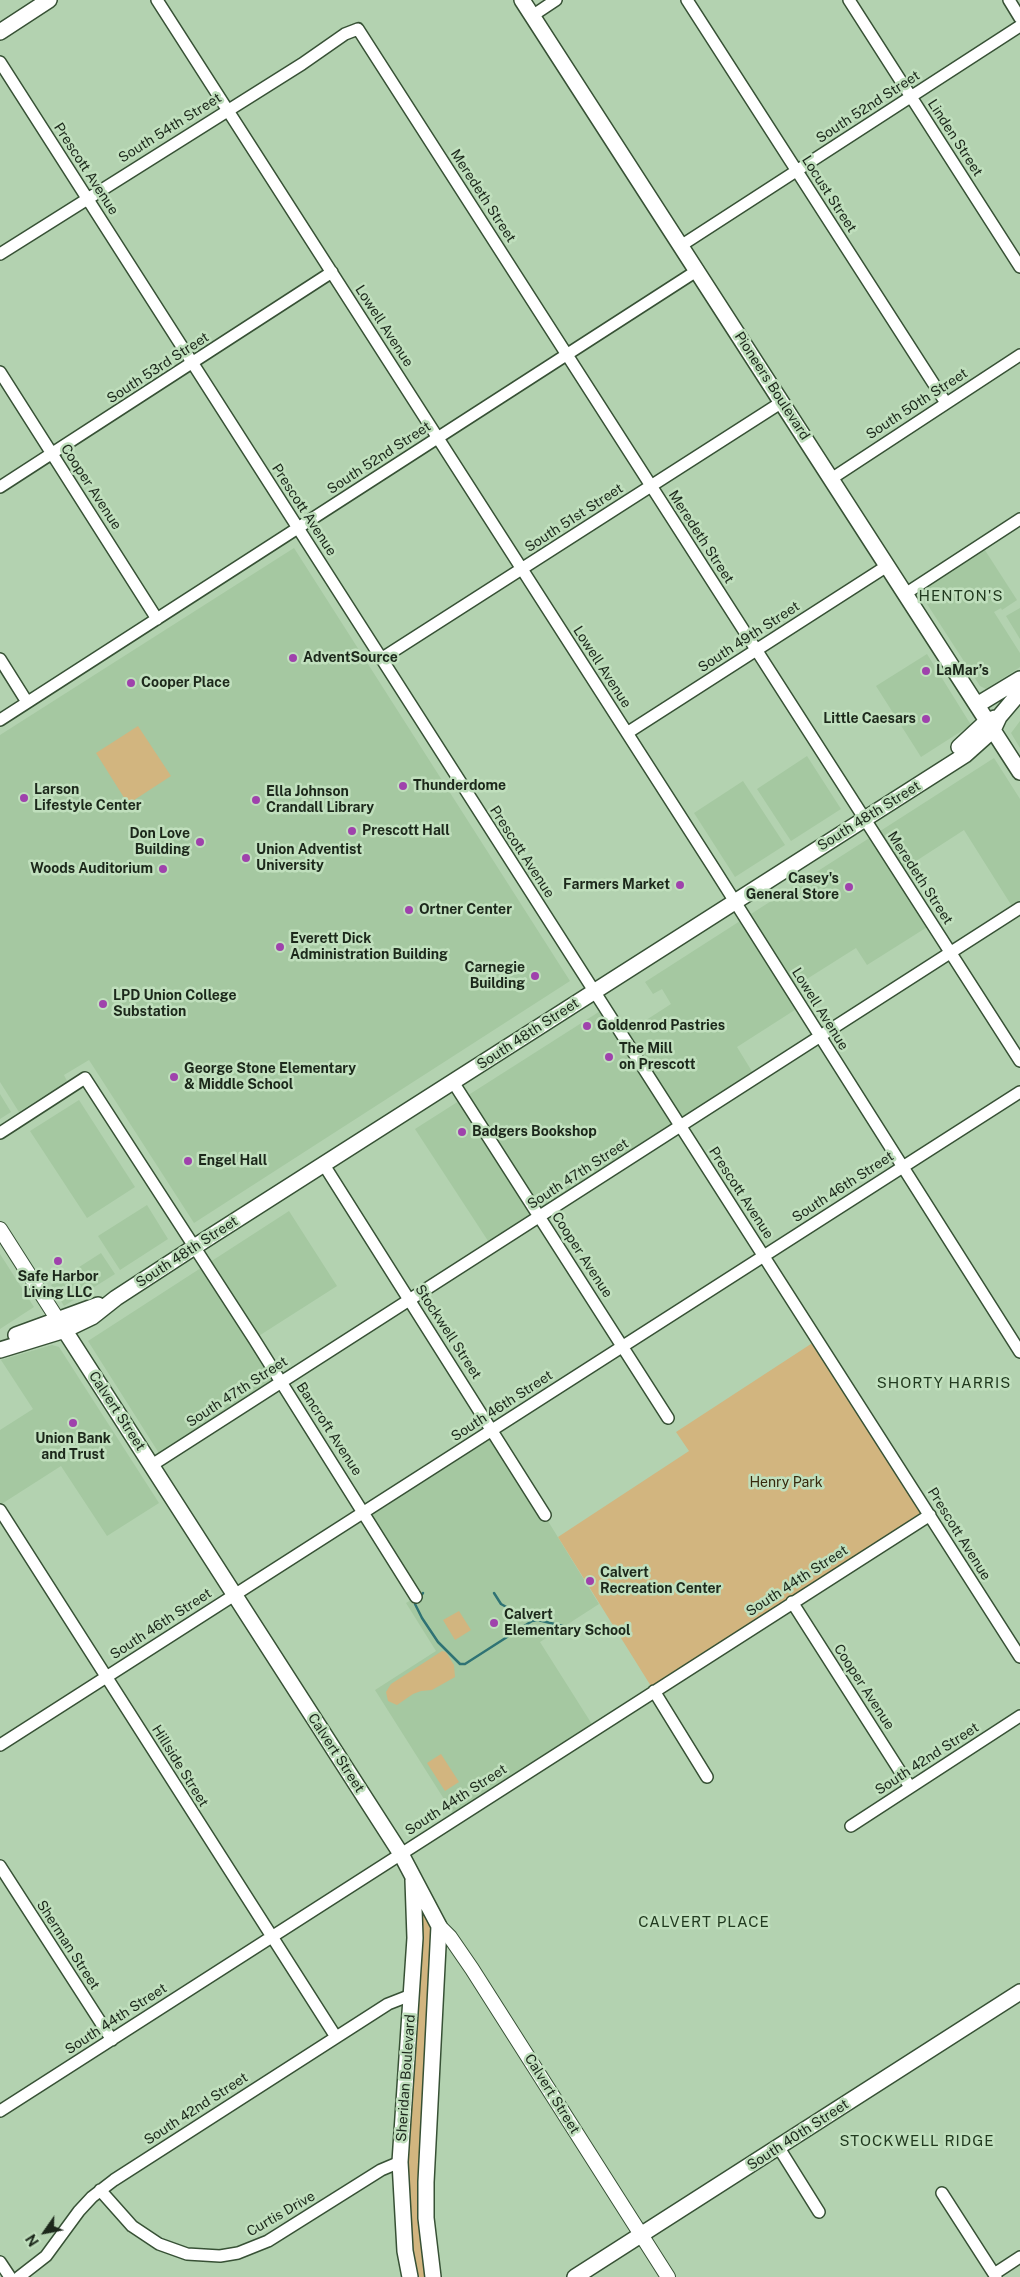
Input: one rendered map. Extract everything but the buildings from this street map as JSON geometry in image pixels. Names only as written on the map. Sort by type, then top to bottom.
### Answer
[{"type":"main road","points":[[0,32],[49,0]]},
{"type":"main road","name":"Pioneers Boulevard","points":[[522,0],[977,705],[993,723],[1020,772]]},
{"type":"main road","points":[[977,705],[1020,679]]},
{"type":"main road","name":"South 48th Street","points":[[0,1350],[61,1325],[116,1298],[940,769],[965,755],[1020,692]]},
{"type":"main road","name":"South 48th Street","points":[[0,1343],[61,1325]]},
{"type":"main road","name":"Calvert Street","points":[[61,1325],[400,1854],[427,1900],[439,1926]]},
{"type":"main road","name":"Sheridan Boulevard","points":[[410,2277],[405,2251],[400,2162],[415,1938],[413,1879]]},
{"type":"main road","name":"Sheridan Boulevard","points":[[433,2277],[426,2218],[426,2165],[439,1926]]},
{"type":"main road","name":"South 40th Street","points":[[575,2277],[780,2148],[1020,1992]]},
{"type":"street","name":"Lowell Avenue","points":[[157,0],[735,902],[1020,1352]]},
{"type":"street","points":[[532,16],[556,0]]},
{"type":"street","name":"Locust Street","points":[[687,0],[946,403]]},
{"type":"street","name":"Linden Street","points":[[849,0],[1020,267]]},
{"type":"street","points":[[1009,0],[1020,18]]},
{"type":"street","name":"South 52nd Street","points":[[682,246],[1020,26]]},
{"type":"street","name":"South 54th Street","points":[[0,254],[298,67],[345,34],[358,29]]},
{"type":"street","name":"Meredeth Street","points":[[358,29],[1020,1061]]},
{"type":"street","name":"Prescott Avenue","points":[[0,62],[1020,1657]]},
{"type":"street","name":"South 52nd Street","points":[[0,720],[698,270]]},
{"type":"street","name":"South 53rd Street","points":[[0,487],[193,364],[332,272]]},
{"type":"street","name":"South 50th Street","points":[[832,479],[1020,355]]},
{"type":"street","name":"Cooper Avenue","points":[[0,372],[157,619]]},
{"type":"street","name":"South 51st Street","points":[[381,659],[782,402]]},
{"type":"street","points":[[905,594],[1020,519]]},
{"type":"street","name":"South 49th Street","points":[[627,733],[888,566]]},
{"type":"street","points":[[0,659],[27,702]]},
{"type":"street","name":"South 47th Street","points":[[152,1465],[1020,908]]},
{"type":"street","name":"Bancroft Avenue","points":[[0,1133],[85,1078],[364,1512],[416,1597]]},
{"type":"street","name":"Cooper Avenue","points":[[454,1082],[668,1418]]},
{"type":"street","name":"South 46th Street","points":[[0,1744],[1020,1092]]},
{"type":"street","name":"Stockwell Street","points":[[324,1165],[545,1515]]},
{"type":"street","name":"Calvert Street","points":[[0,1229],[61,1325]]},
{"type":"street","name":"Hillside Street","points":[[0,1510],[336,2037]]},
{"type":"street","name":"South 44th Street","points":[[0,2111],[930,1515]]},
{"type":"street","name":"Cooper Avenue","points":[[792,1602],[910,1787]]},
{"type":"street","points":[[654,1691],[707,1777]]},
{"type":"street","name":"South 42nd Street","points":[[851,1826],[1020,1716]]},
{"type":"street","name":"Sherman Street","points":[[0,1866],[112,2040]]},
{"type":"street","name":"Calvert Street","points":[[439,1926],[450,1937],[472,1969],[668,2277]]},
{"type":"street","name":"South 42nd Street","points":[[19,2277],[46,2256],[79,2211],[100,2190],[388,2004],[411,1995]]},
{"type":"street","points":[[780,2148],[819,2212]]},
{"type":"street","name":"Curtis Drive","points":[[100,2190],[132,2226],[159,2244],[187,2254],[220,2256],[238,2253],[268,2242],[381,2170],[400,2162]]},
{"type":"street","points":[[942,2193],[995,2275],[1020,2257]]},
{"type":"street","points":[[0,2262],[10,2277]]},
{"type":"shaded area","points":[[981,544],[1017,600],[1002,610],[1001,608],[994,612],[1020,653],[1020,667],[986,689],[980,686],[916,587]]},
{"type":"shaded area","name":"Union Adventist University","points":[[294,548],[570,981],[194,1223],[89,1060],[64,1075],[67,1081],[19,1112],[0,1082],[0,735]]},
{"type":"shaded area","points":[[1020,608],[1020,639],[1006,616]]},
{"type":"shaded area","points":[[927,654],[971,725],[921,757],[876,686]]},
{"type":"shaded area","points":[[1020,721],[1020,748],[1011,733]]},
{"type":"shaded area","points":[[807,756],[841,809],[791,841],[757,789]]},
{"type":"shaded area","points":[[994,758],[1020,799],[1020,908],[1015,911],[964,830],[899,872],[932,924],[867,965],[856,948],[791,989],[801,1006],[737,1047],[756,1078],[492,1247],[415,1129],[605,1008],[623,1035],[671,1004],[662,989],[653,994],[645,982]]},
{"type":"shaded area","points":[[743,781],[785,845],[735,877],[694,813]]},
{"type":"shaded area","points":[[0,1094],[11,1112],[0,1119]]},
{"type":"shaded area","points":[[79,1100],[135,1187],[87,1218],[30,1131]]},
{"type":"shaded area","points":[[147,1205],[168,1239],[120,1270],[98,1236]]},
{"type":"shaded area","points":[[289,1211],[337,1286],[254,1339],[281,1382],[162,1458],[88,1341]]},
{"type":"shaded area","points":[[101,1253],[115,1274],[64,1306],[51,1285]]},
{"type":"shaded area","points":[[0,1254],[34,1307],[0,1329]]},
{"type":"shaded area","points":[[52,1345],[59,1347],[159,1503],[107,1536],[61,1466],[0,1505],[0,1430],[33,1409],[1,1360]]},
{"type":"shaded area","name":"Calvert Elementary School","points":[[492,1430],[599,1604],[540,1642],[595,1729],[456,1818],[375,1690],[436,1651],[406,1603],[416,1597],[364,1512]]},
{"type":"green space","points":[[138,726],[171,776],[128,804],[96,753]]},
{"type":"green space","name":"Henry Park","points":[[817,1340],[930,1515],[654,1691],[558,1537],[689,1451],[676,1432]]},
{"type":"green space","points":[[459,1611],[471,1630],[455,1640],[443,1620]]},
{"type":"green space","points":[[442,1651],[446,1652],[454,1665],[455,1677],[432,1690],[413,1694],[397,1705],[388,1701],[386,1692],[391,1684]]},
{"type":"green space","points":[[441,1754],[459,1782],[445,1791],[427,1763]]},
{"type":"green space","points":[[413,1879],[434,1915],[427,2139],[433,2277],[410,2277],[405,2251]]},
{"type":"waterway","points":[[423,1593],[415,1604],[422,1618],[438,1642],[460,1664],[465,1664],[532,1621],[538,1620],[567,1627]]},
{"type":"waterway","points":[[494,1593],[501,1604],[517,1613],[538,1620]]},
{"type":"place","name":"AdventSource","points":[[293,658]]},
{"type":"place","name":"LaMar’s","points":[[926,671]]},
{"type":"place","name":"Cooper Place","points":[[131,683]]},
{"type":"place","name":"Little Caesars","points":[[926,719]]},
{"type":"place","name":"Thunderdome","points":[[403,786]]},
{"type":"place","name":"Larson Lifestyle Center","points":[[24,798]]},
{"type":"place","name":"Ella Johnson Crandall Library","points":[[256,800]]},
{"type":"place","name":"Prescott Hall","points":[[352,831]]},
{"type":"place","name":"Don Love Building","points":[[200,842]]},
{"type":"place","name":"Union Adventist University","points":[[246,858]]},
{"type":"place","name":"Woods Auditorium","points":[[163,869]]},
{"type":"place","name":"Farmers Market","points":[[680,885]]},
{"type":"place","name":"Casey's General Store","points":[[849,887]]},
{"type":"place","name":"Ortner Center","points":[[409,910]]},
{"type":"place","name":"Everett Dick Administration Building","points":[[280,947]]},
{"type":"place","name":"Carnegie Building","points":[[535,976]]},
{"type":"place","name":"LPD Union College Substation","points":[[103,1004]]},
{"type":"place","name":"Goldenrod Pastries","points":[[587,1026]]},
{"type":"place","name":"The Mill on Prescott","points":[[609,1057]]},
{"type":"place","name":"George Stone Elementary & Middle School","points":[[174,1077]]},
{"type":"place","name":"Badgers Bookshop","points":[[462,1132]]},
{"type":"place","name":"Engel Hall","points":[[188,1161]]},
{"type":"place","name":"Safe Harbor Living LLC","points":[[58,1261]]},
{"type":"place","name":"Union Bank and Trust","points":[[73,1423]]},
{"type":"place","name":"Calvert Recreation Center","points":[[590,1581]]},
{"type":"place","name":"Calvert Elementary School","points":[[494,1623]]},
{"type":"district","name":"HENTON'S","points":[[961,596]]},
{"type":"district","name":"SHORTY HARRIS","points":[[944,1383]]},
{"type":"district","name":"CALVERT PLACE","points":[[704,1922]]},
{"type":"district","name":"STOCKWELL RIDGE","points":[[917,2141]]}]
